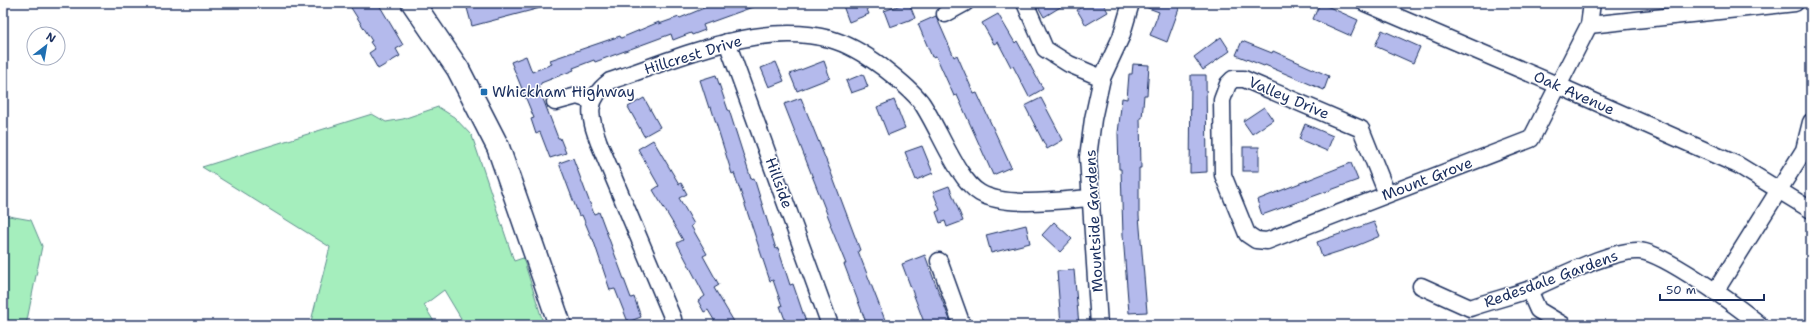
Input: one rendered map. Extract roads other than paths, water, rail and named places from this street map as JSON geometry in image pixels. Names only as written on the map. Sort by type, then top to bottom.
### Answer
[{"type":"main road","points":[[413,3],[458,69],[498,147],[560,325]]},
{"type":"street","points":[[944,14],[965,3]]},
{"type":"street","points":[[1025,3],[1045,49],[1069,64],[1102,78]]},
{"type":"street","name":"Mountside Gardens","points":[[1099,325],[1088,157],[1093,119],[1102,78],[1120,37],[1131,3]]},
{"type":"street","name":"Oak Avenue","points":[[1365,3],[1557,85],[1738,165],[1811,210]]},
{"type":"street","points":[[1592,3],[1589,25],[1795,3]]},
{"type":"street","name":"Mount Grove","points":[[1267,241],[1531,139],[1557,85],[1589,25]]},
{"type":"street","name":"Hillcrest Drive","points":[[592,101],[599,90],[610,82],[727,42],[771,34],[830,39],[868,56],[900,81],[921,102],[965,181],[979,193],[994,199],[1030,201],[1091,198]]},
{"type":"street","name":"Hillside","points":[[727,42],[830,325]]},
{"type":"street","name":"Valley Drive","points":[[1267,241],[1256,240],[1247,234],[1223,175],[1222,100],[1228,84],[1233,79],[1244,79],[1361,129],[1387,194]]},
{"type":"street","points":[[555,102],[577,96],[592,101],[591,122],[673,319],[674,325]]},
{"type":"street","points":[[1715,292],[1804,150],[1811,122]]},
{"type":"street","name":"Redesdale Gardens","points":[[1421,286],[1470,308],[1529,290],[1613,255],[1640,251],[1667,261],[1715,292],[1760,325]]},
{"type":"street","points":[[939,261],[962,325]]},
{"type":"street","points":[[1529,290],[1538,310],[1563,325]]},
{"type":"place","name":"Whickham Highway","points":[[484,92]]}]
